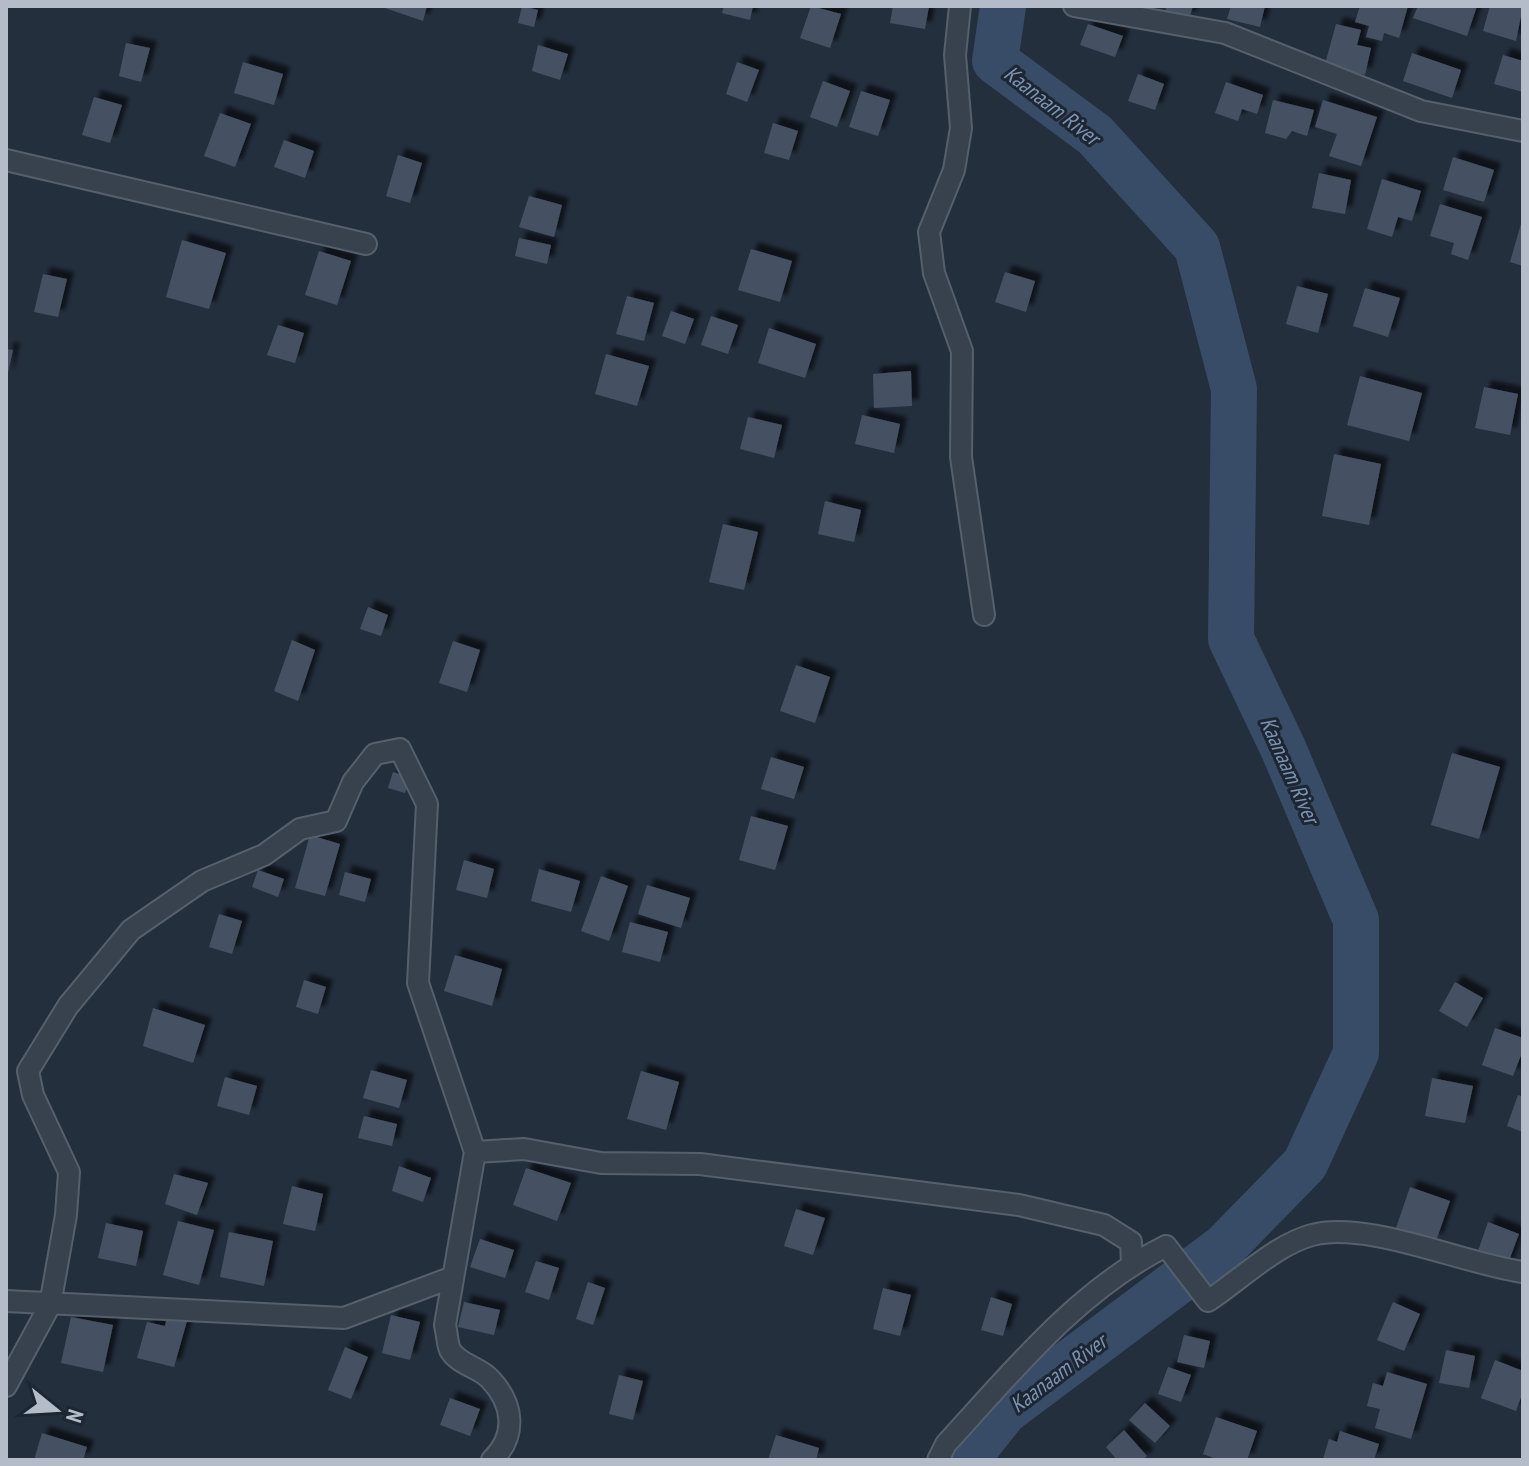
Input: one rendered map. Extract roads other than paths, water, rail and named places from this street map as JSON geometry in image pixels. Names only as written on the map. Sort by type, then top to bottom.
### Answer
[{"type":"street","points":[[960,6],[955,55],[961,128],[954,170],[929,232],[934,273],[962,351],[961,457],[984,615]]},
{"type":"street","points":[[1075,6],[1225,33],[1421,111],[1523,131]]},
{"type":"street","points":[[6,160],[366,244]]},
{"type":"street","points":[[6,1386],[50,1305],[66,1215],[69,1172],[33,1095],[28,1071],[68,1006],[131,930],[202,881],[264,855],[300,829],[336,821],[353,782],[375,754],[400,749],[427,804],[418,983],[475,1152],[445,1325],[450,1350],[462,1362],[489,1377],[507,1403],[512,1431],[504,1449],[492,1460]]},
{"type":"street","points":[[475,1152],[524,1149],[601,1163],[700,1164],[1019,1205],[1104,1225],[1123,1234],[1131,1242],[1132,1263]]},
{"type":"street","points":[[938,1460],[946,1444],[1041,1340],[1132,1263],[1166,1246],[1208,1301],[1289,1246],[1311,1235],[1342,1232],[1523,1272]]},
{"type":"street","points":[[6,1301],[344,1318],[453,1277]]},
{"type":"waterway","name":"Kaanaam River","points":[[966,1460],[1005,1411],[1224,1247],[1305,1164],[1356,1053],[1356,920],[1283,748],[1231,639],[1234,389],[1197,247],[1095,135],[995,61],[1003,6]]}]
